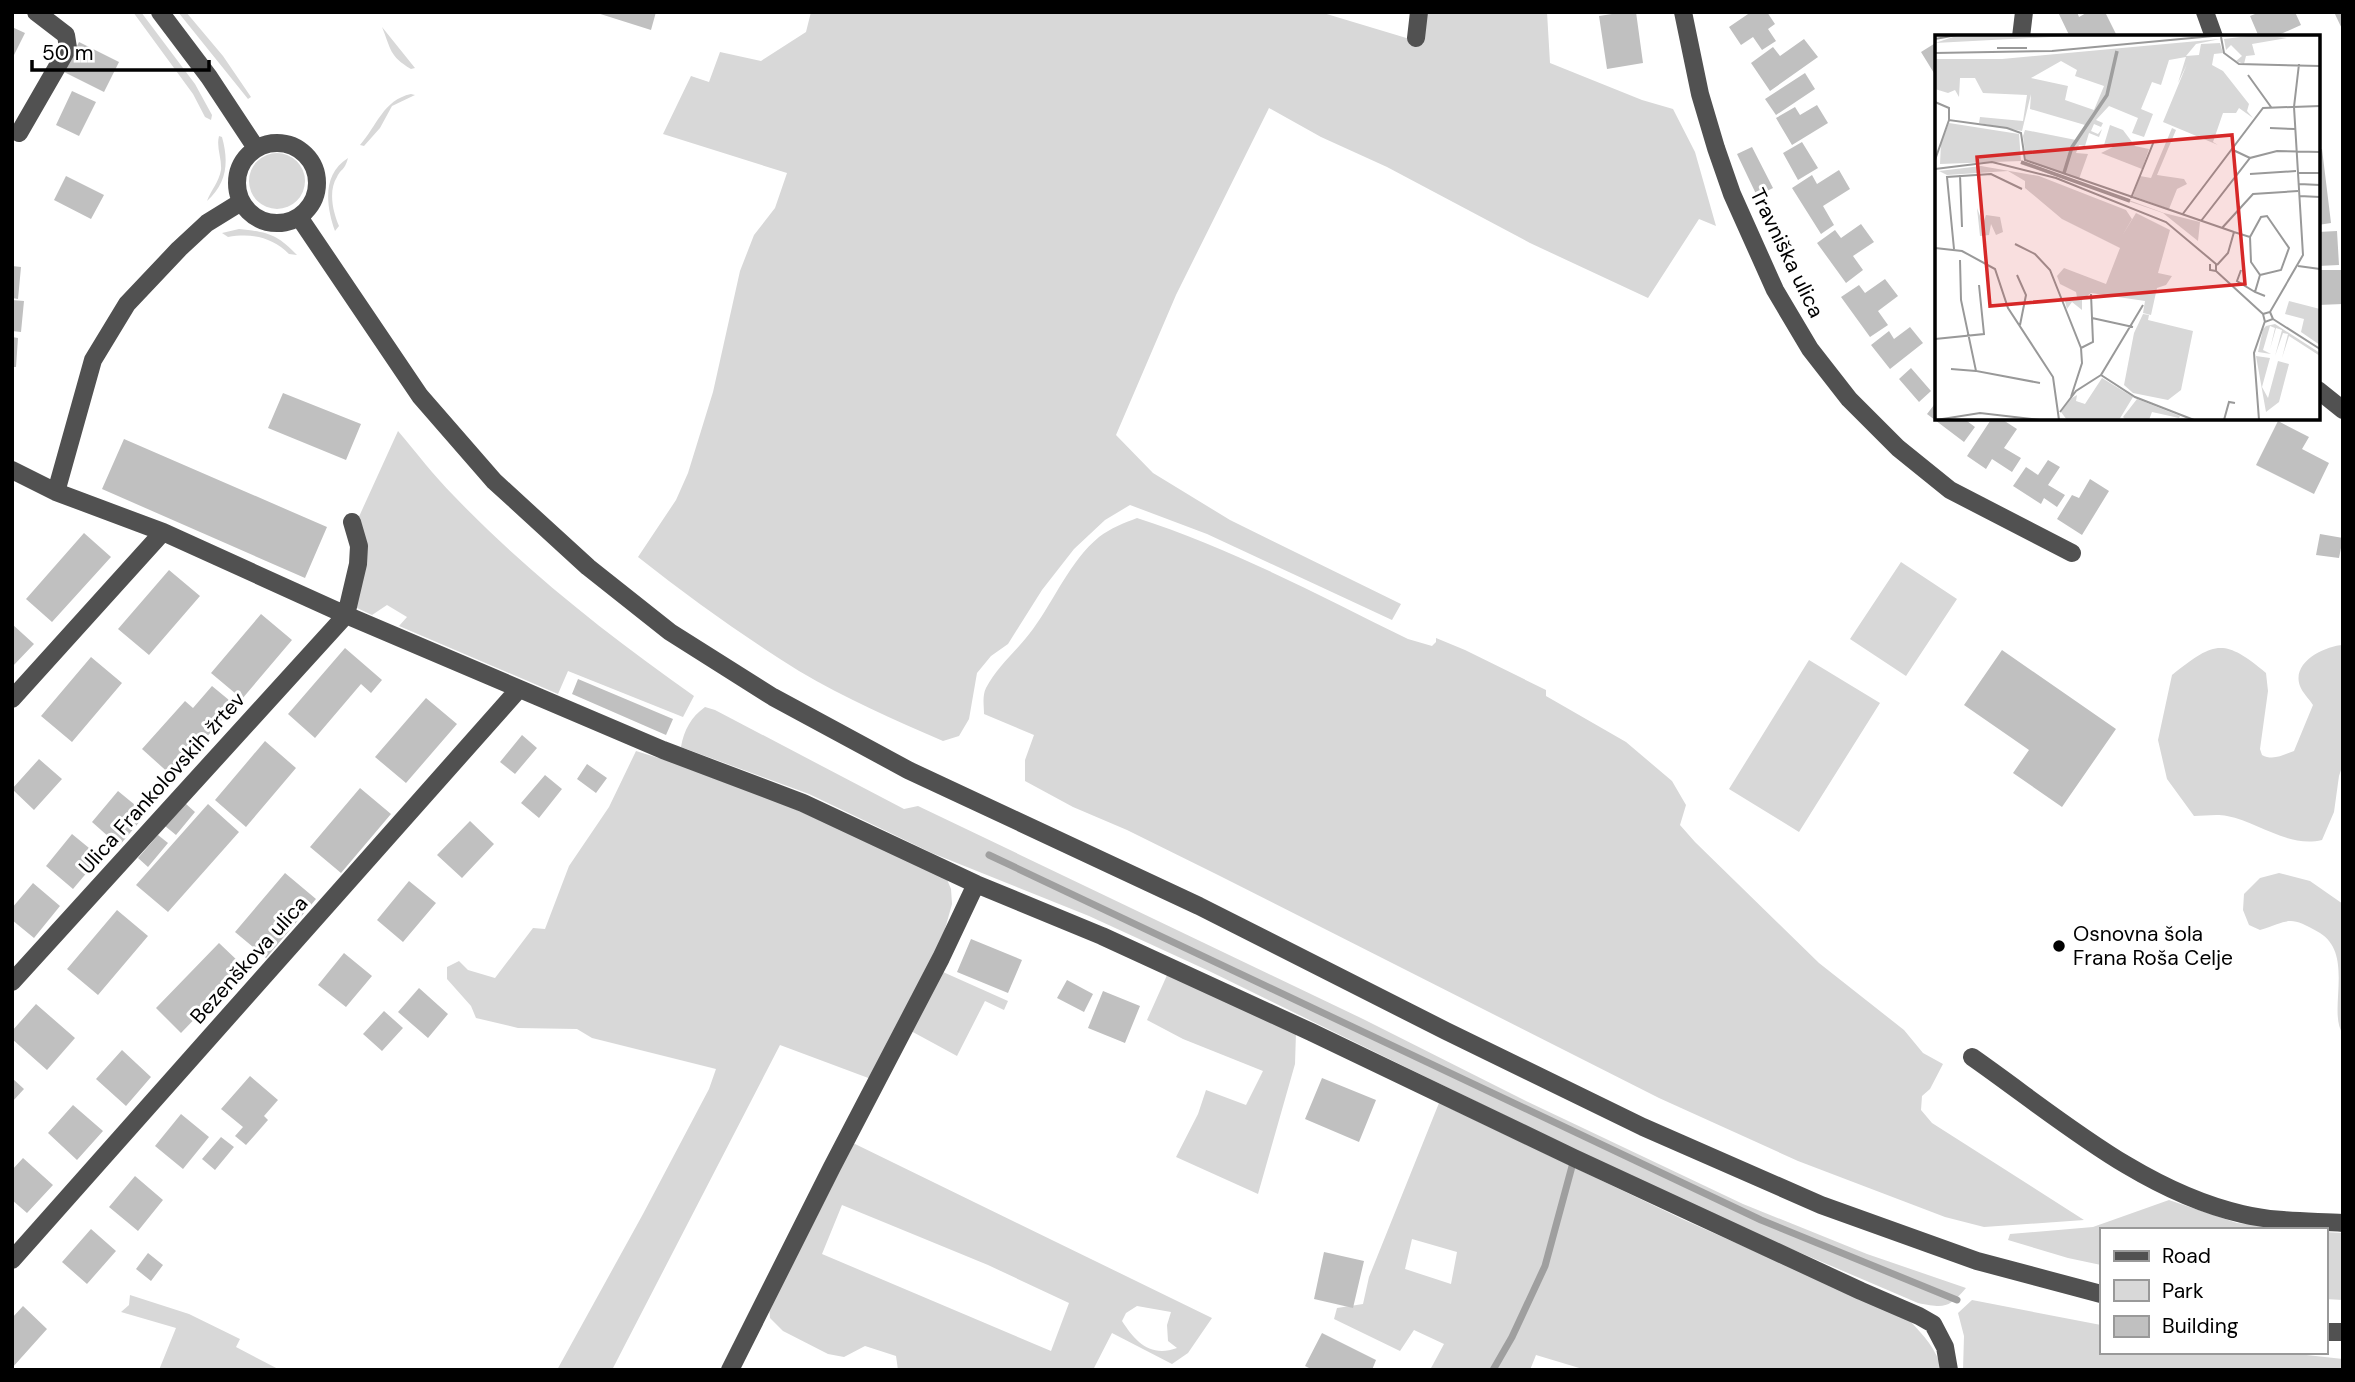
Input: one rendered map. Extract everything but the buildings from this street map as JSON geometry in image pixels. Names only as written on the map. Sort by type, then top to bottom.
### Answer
[{"type":"street","points":[[19,133],[68,48],[66,35],[36,12]]},
{"type":"street","points":[[160,12],[209,77],[256,148]]},
{"type":"street","points":[[1416,38],[1419,12]]},
{"type":"street","name":"Travniška ulica","points":[[1683,12],[1700,94],[1732,194],[1775,290],[1810,349],[1868,419],[1898,448],[1951,490],[2072,553]]},
{"type":"street","points":[[2021,35],[2024,12]]},
{"type":"street","points":[[2205,12],[2213,35]]},
{"type":"street","points":[[279,142],[301,150],[316,170],[315,196],[309,208],[299,217],[273,223],[260,220],[241,202],[236,178],[247,156],[256,148],[279,142]]},
{"type":"street","points":[[56,492],[93,360],[127,304],[207,223],[241,202]]},
{"type":"street","points":[[299,217],[420,396],[494,481],[588,567],[670,632],[773,697],[908,770],[1199,906],[1643,1127],[1821,1205],[1977,1261],[2100,1294]]},
{"type":"street","points":[[2320,392],[2343,411]]},
{"type":"street","points":[[12,470],[56,492],[163,532],[346,615],[663,750],[803,803],[976,884],[1102,936],[1225,992],[1574,1158],[1919,1316],[1933,1324],[1945,1347],[1949,1370]]},
{"type":"street","points":[[346,615],[359,555],[352,522]]},
{"type":"street","points":[[12,699],[163,532]]},
{"type":"street","name":"Ulica Frankolovskih žrtev","points":[[12,982],[346,615]]},
{"type":"street","name":"Bezenškova ulica","points":[[14,1254],[519,689]]},
{"type":"street","points":[[730,1370],[941,958],[976,884]]},
{"type":"street","points":[[1972,1057],[2134,1171],[2167,1188],[2241,1214],[2276,1220],[2343,1223]]},
{"type":"green space","points":[[133,12],[141,12],[195,84],[212,115],[211,120],[205,117],[193,94]]},
{"type":"green space","points":[[178,12],[186,12],[223,56],[251,97],[248,99]]},
{"type":"green space","points":[[811,12],[1320,12],[1423,43],[1426,12],[1547,12],[1550,63],[1642,100],[1673,109],[1695,152],[1716,226],[1699,219],[1648,298],[1530,243],[1269,108],[1176,295],[1116,435],[1153,473],[1230,520],[1401,604],[1392,620],[1207,534],[1130,505],[1105,520],[1074,549],[1042,590],[1008,644],[991,656],[977,673],[969,719],[959,736],[943,741],[870,708],[799,671],[717,616],[638,557],[676,500],[688,473],[713,392],[740,271],[754,235],[775,208],[787,173],[663,134],[691,76],[709,82],[720,52],[761,61],[806,32]]},
{"type":"green space","points":[[382,27],[415,68],[411,69],[395,56]]},
{"type":"green space","points":[[415,95],[392,106],[380,128],[364,146],[360,145],[387,108],[401,97]]},
{"type":"green space","points":[[219,136],[222,137],[224,146],[225,172],[219,187],[207,201],[221,170]]},
{"type":"green space","points":[[277,153],[288,155],[297,161],[303,170],[303,192],[297,201],[288,207],[277,209],[266,207],[257,201],[251,192],[249,181],[251,170],[257,161],[266,155]]},
{"type":"green space","points":[[348,158],[334,183],[333,208],[339,226],[335,231],[328,191],[334,173]]},
{"type":"green space","points":[[239,229],[271,235],[297,255],[289,254],[269,240],[245,236],[228,237],[222,233]]},
{"type":"green space","points":[[398,431],[481,524],[539,576],[631,650],[694,696],[683,717],[568,671],[558,694],[399,626],[407,617],[387,605],[372,615],[357,608],[357,521]]},
{"type":"green space","points":[[1137,518],[1241,558],[1408,639],[1432,646],[1436,638],[1465,650],[1546,690],[1546,696],[1626,742],[1672,781],[1686,805],[1680,825],[1695,842],[1819,963],[1904,1030],[1923,1053],[1943,1064],[1930,1089],[1922,1096],[1921,1110],[1932,1123],[2084,1220],[1984,1227],[1945,1217],[1798,1161],[1659,1098],[1218,875],[1127,830],[1073,807],[1025,781],[1025,760],[1034,735],[984,714],[986,688],[996,672],[1033,629],[1080,557],[1099,537]]},
{"type":"green space","points":[[1901,562],[1957,599],[1906,676],[1850,639]]},
{"type":"green space","points":[[2343,645],[2343,764],[2334,812],[2322,840],[2309,842],[2285,838],[2227,816],[2194,816],[2167,779],[2158,740],[2172,675],[2198,656],[2219,648],[2239,653],[2251,661],[2266,673],[2268,691],[2260,749],[2262,755],[2278,757],[2294,751],[2313,705],[2300,686],[2300,670],[2319,652]]},
{"type":"green space","points":[[1809,660],[1880,703],[1799,832],[1729,789]]},
{"type":"green space","points":[[705,707],[904,809],[918,806],[1743,1204],[1867,1254],[1966,1288],[1955,1300],[1945,1305],[1918,1303],[1684,1203],[1209,971],[1089,916],[932,853],[809,794],[681,747],[689,724]]},
{"type":"green space","points":[[636,751],[707,773],[779,802],[946,877],[951,889],[952,904],[940,947],[871,1079],[780,1045],[612,1370],[557,1370],[643,1214],[709,1089],[716,1069],[592,1038],[577,1029],[518,1028],[476,1018],[471,1006],[447,979],[447,967],[459,961],[468,970],[495,978],[533,928],[545,929],[569,866],[609,807]]},
{"type":"green space","points":[[2279,873],[2310,881],[2343,904],[2343,1034],[2339,1024],[2336,955],[2330,943],[2320,933],[2296,922],[2284,922],[2260,930],[2249,925],[2243,910],[2244,894],[2260,878]]},
{"type":"green space","points":[[943,972],[1008,1001],[1004,1010],[985,1001],[957,1056],[911,1031]]},
{"type":"green space","points":[[1168,973],[1296,1032],[1295,1064],[1258,1194],[1176,1157],[1198,1114],[1206,1090],[1246,1105],[1263,1071],[1183,1039],[1147,1020]]},
{"type":"green space","points":[[1439,1103],[1682,1219],[1909,1320],[1933,1349],[1942,1370],[1586,1370],[1536,1355],[1530,1370],[1430,1370],[1444,1344],[1414,1330],[1400,1351],[1334,1319],[1337,1308],[1363,1304],[1369,1277]],"holes":[[[1412,1239],[1457,1252],[1451,1284],[1405,1269]]]},
{"type":"green space","points":[[853,1143],[1212,1318],[1188,1353],[1172,1364],[1112,1333],[1094,1368],[1096,1370],[898,1370],[896,1356],[865,1346],[844,1357],[828,1354],[783,1331],[770,1318],[769,1306]],"holes":[[[842,1205],[988,1265],[1069,1303],[1051,1351],[822,1254]],[[1137,1306],[1171,1312],[1167,1325],[1168,1341],[1177,1348],[1167,1351],[1151,1349],[1132,1335],[1122,1321],[1126,1313]]]},
{"type":"green space","points":[[2169,1200],[2237,1223],[2281,1228],[2100,1228],[2100,1265],[2008,1240],[2010,1234],[2093,1227]]},
{"type":"green space","points":[[2327,1232],[2343,1233],[2343,1300],[2327,1299]]},
{"type":"green space","points":[[130,1295],[189,1314],[240,1339],[236,1347],[280,1370],[159,1370],[176,1328],[121,1312],[129,1305]]},
{"type":"green space","points":[[1972,1300],[2100,1325],[2100,1354],[2297,1354],[2343,1359],[2343,1370],[1963,1370],[1964,1336],[1958,1313]]},
{"type":"waterway","points":[[989,855],[1761,1220],[1957,1300]]},
{"type":"waterway","points":[[1493,1370],[1512,1337],[1545,1266],[1574,1159]]},
{"type":"place","name":"Osnovna šola Frana Roša Celje","points":[[2059,946]]}]
